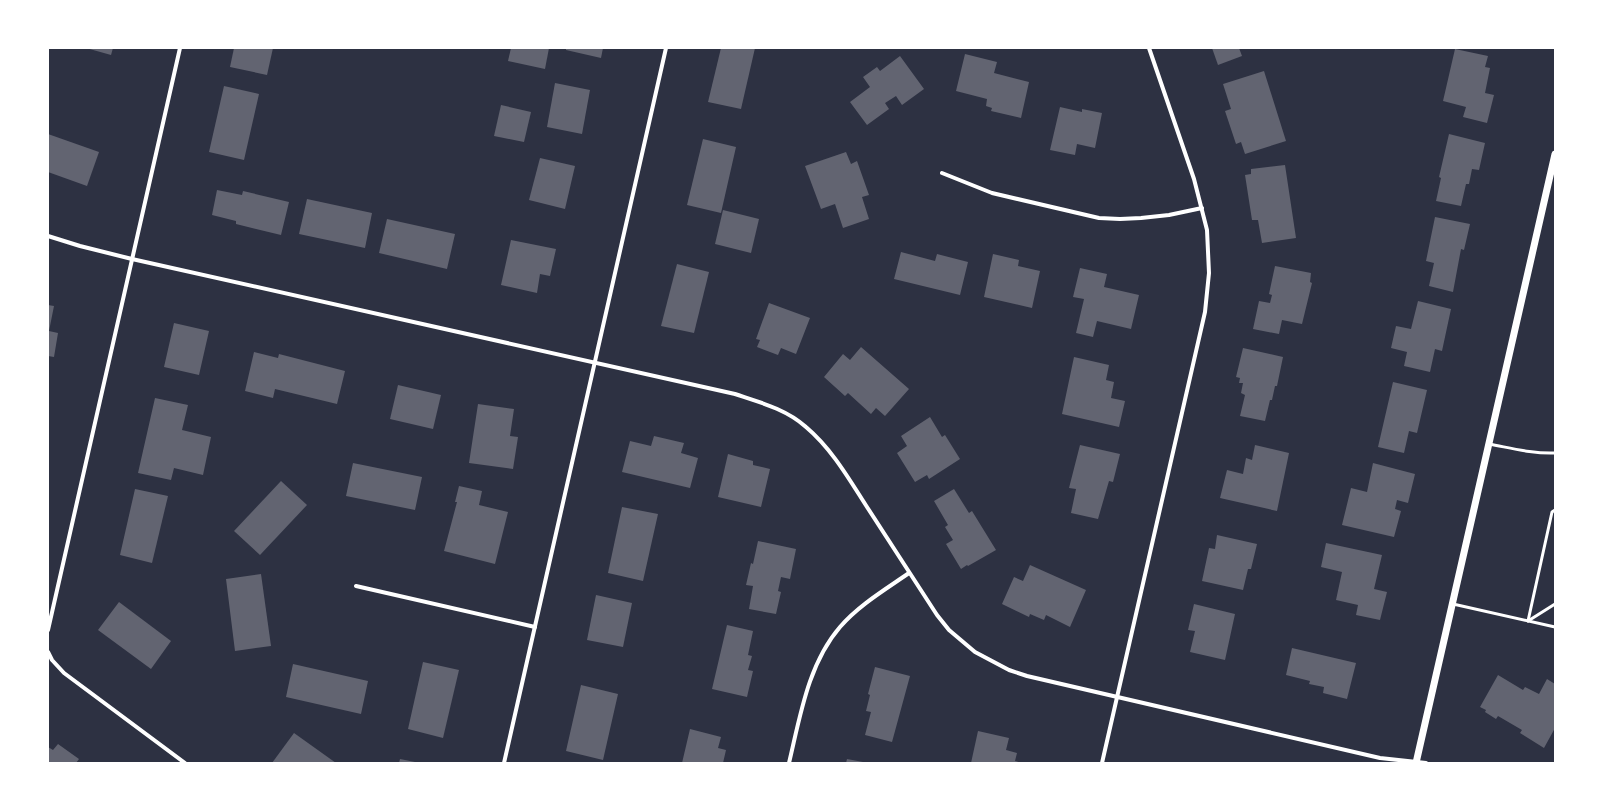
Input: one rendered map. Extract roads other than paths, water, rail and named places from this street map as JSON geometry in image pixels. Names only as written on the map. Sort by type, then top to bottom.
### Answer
[{"type":"street","points":[[48,630],[180,48]]},
{"type":"street","points":[[504,763],[666,48]]},
{"type":"street","points":[[1102,763],[1205,312],[1209,273],[1207,230],[1202,208],[1194,180],[1149,48]]},
{"type":"street","points":[[1416,762],[1555,154]]},
{"type":"street","points":[[942,173],[992,193],[1099,218],[1141,218],[1169,215],[1202,208]]},
{"type":"street","points":[[48,236],[132,259],[734,394],[771,406],[806,426],[831,454],[937,614],[950,630],[975,652],[1003,667],[1027,676],[1380,758],[1426,763]]},
{"type":"street","points":[[789,763],[808,686],[827,645],[840,627],[855,612],[909,573]]},
{"type":"street","points":[[356,586],[535,627]]},
{"type":"street","points":[[48,652],[55,664],[64,673],[185,763]]},
{"type":"lane","points":[[1489,444],[1537,452],[1555,453]]},
{"type":"lane","points":[[1528,621],[1552,512],[1555,510]]},
{"type":"lane","points":[[1453,604],[1555,627]]},
{"type":"lane","points":[[1528,621],[1555,604]]}]
